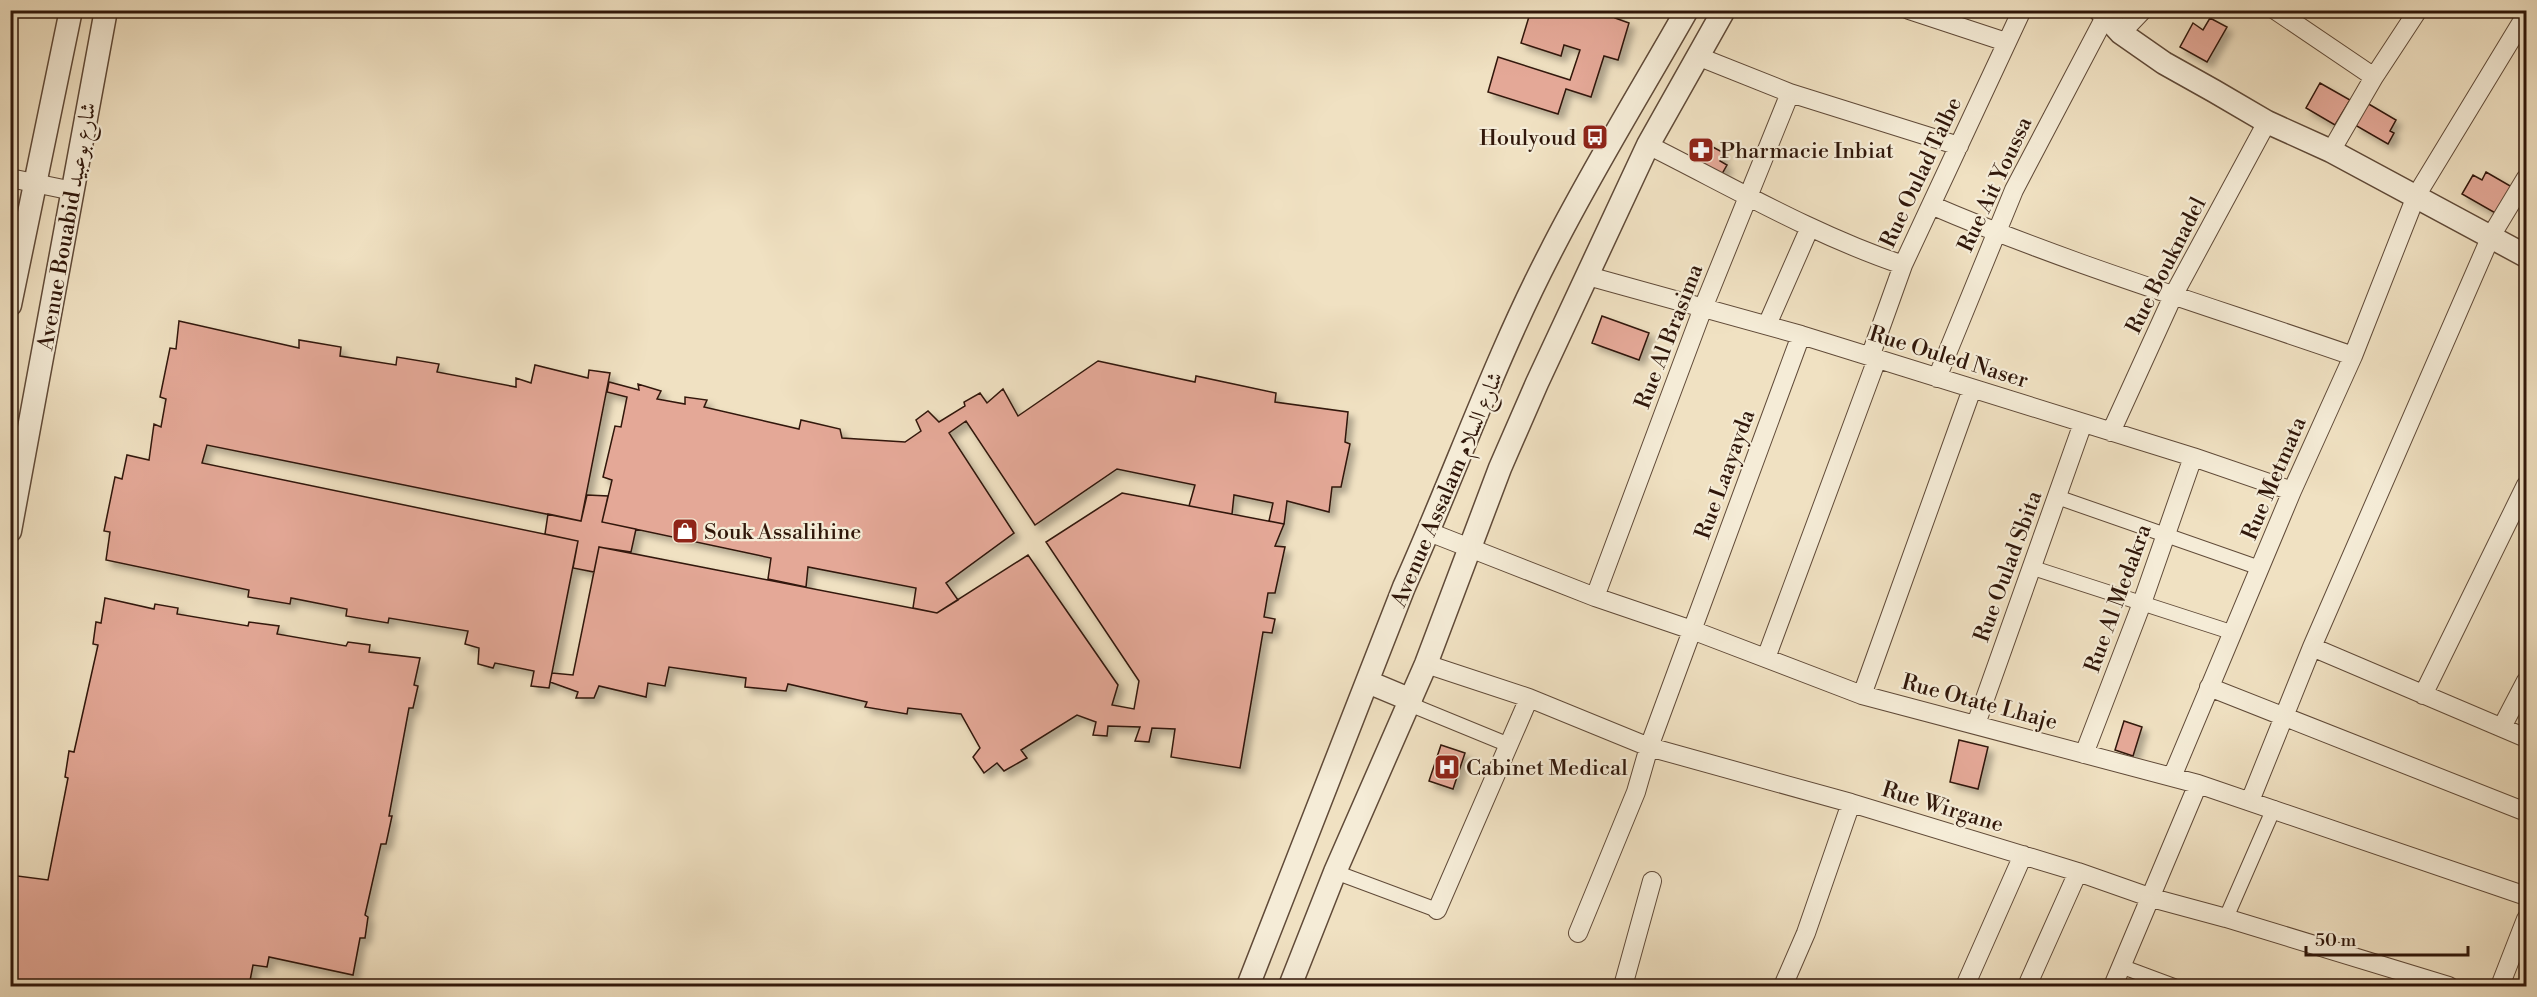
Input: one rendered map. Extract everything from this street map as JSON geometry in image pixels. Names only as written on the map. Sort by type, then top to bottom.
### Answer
[{"type":"street","name":"Avenue Bouabid شارع بوعبيد","points":[[10,305],[15,264],[36,183],[71,10]]},
{"type":"street","name":"Avenue Bouabid شارع بوعبيد","points":[[10,531],[19,441],[57,271],[106,10]]},
{"type":"street","name":"Avenue Assalam شارع السلام","points":[[1248,987],[1404,587],[1480,406],[1550,253],[1687,10]]},
{"type":"street","name":"Avenue Assalam شارع السلام","points":[[1290,987],[1335,872],[1426,664],[1504,457],[1537,382],[1648,145],[1724,10]]},
{"type":"street","points":[[1909,10],[2006,42]]},
{"type":"street","name":"Rue Oulad Talbe","points":[[1766,658],[1874,358],[1903,265],[2022,10]]},
{"type":"street","name":"Rue Ait Youssa","points":[[1937,378],[1995,232],[2032,154],[2109,20],[2143,10]]},
{"type":"street","points":[[2275,10],[2374,77]]},
{"type":"street","points":[[2331,152],[2374,77],[2418,10]]},
{"type":"street","name":"Rue Metmata","points":[[2172,777],[2292,491],[2354,356],[2416,196],[2526,12]]},
{"type":"street","points":[[2109,20],[2164,63],[2267,122],[2331,152],[2526,256]]},
{"type":"street","points":[[1697,56],[1790,93],[1959,146]]},
{"type":"street","name":"Rue Al Brasima","points":[[1595,597],[1703,308],[1790,93]]},
{"type":"street","name":"Rue Bouknadel","points":[[2111,432],[2173,296],[2267,122]]},
{"type":"street","points":[[1648,145],[1810,227],[1870,254],[1903,265]]},
{"type":"street","points":[[10,178],[73,190]]},
{"type":"street","points":[[2250,801],[2312,647],[2491,236],[2526,178]]},
{"type":"street","points":[[1931,204],[1995,232],[2173,296],[2354,356]]},
{"type":"street","points":[[1767,325],[1810,227]]},
{"type":"street","points":[[15,264],[57,271]]},
{"type":"street","name":"Rue Ouled Naser","points":[[1588,276],[1801,335],[2292,491]]},
{"type":"street","name":"Rue Laayayda","points":[[1578,933],[1636,792],[1649,747],[1801,335]]},
{"type":"street","points":[[1862,695],[1972,389]]},
{"type":"street","name":"Rue Oulad Sbita","points":[[1976,724],[2083,423]]},
{"type":"street","name":"Rue Al Medakra","points":[[2084,754],[2142,603],[2193,458]]},
{"type":"street","points":[[2423,695],[2526,486]]},
{"type":"street","points":[[2057,497],[2260,568]]},
{"type":"street","name":"Rue Otate Lhaje","points":[[1429,532],[1595,597],[1692,630],[1862,695],[2198,784],[2274,808],[2526,896]]},
{"type":"street","points":[[2033,568],[2234,633]]},
{"type":"street","points":[[2312,647],[2526,738]]},
{"type":"street","name":"Rue Wirgane","points":[[1426,664],[1529,698],[1649,747],[1851,803],[2078,872],[2152,898],[2226,918],[2449,987]]},
{"type":"street","points":[[2502,727],[2526,681]]},
{"type":"street","points":[[1368,682],[1509,745]]},
{"type":"street","points":[[2209,687],[2285,715],[2526,812]]},
{"type":"street","points":[[1335,872],[1437,910],[1529,698]]},
{"type":"street","points":[[2114,987],[2198,784]]},
{"type":"street","points":[[1783,987],[1806,933],[1851,803]]},
{"type":"street","points":[[2226,918],[2274,808]]},
{"type":"street","points":[[1965,987],[2023,855]]},
{"type":"street","points":[[2027,987],[2078,872]]},
{"type":"street","points":[[1623,987],[1652,881]]},
{"type":"street","points":[[2500,987],[2526,919]]},
{"type":"street","points":[[2122,967],[2174,987]]},
{"type":"building","points":[[1531,10],[1617,10],[1615,18],[1629,23],[1618,60],[1604,56],[1591,97],[1566,89],[1558,114],[1488,92],[1498,57],[1570,80],[1580,50],[1564,45],[1561,56],[1521,43]]},
{"type":"building","points":[[2210,18],[2227,27],[2207,62],[2180,47],[2193,23],[2203,30]]},
{"type":"building","points":[[2320,83],[2350,100],[2335,125],[2306,108]]},
{"type":"building","points":[[2367,103],[2396,120],[2390,131],[2394,133],[2388,144],[2355,125]]},
{"type":"building","points":[[1700,140],[1724,153],[1720,161],[1727,165],[1719,179],[1688,163]]},
{"type":"building","points":[[2486,172],[2512,187],[2497,214],[2462,194],[2473,175],[2482,180]]},
{"type":"building","points":[[1602,316],[1649,333],[1639,360],[1592,343]]},
{"type":"building","points":[[179,321],[299,348],[299,340],[341,347],[340,356],[396,365],[397,357],[439,364],[437,372],[516,387],[516,378],[531,383],[535,365],[588,378],[589,370],[610,373],[581,521],[207,445],[202,463],[578,541],[549,688],[531,686],[534,671],[495,663],[493,668],[478,664],[479,648],[465,644],[468,631],[389,618],[388,623],[346,616],[347,609],[291,598],[290,604],[248,597],[249,590],[106,560],[110,532],[104,531],[115,477],[122,479],[127,455],[149,460],[154,424],[161,427],[166,399],[160,397],[170,348],[176,349]]},
{"type":"building","points":[[1098,361],[1195,382],[1196,376],[1276,393],[1275,402],[1348,412],[1345,442],[1350,444],[1341,487],[1332,487],[1329,512],[1287,501],[1284,524],[1269,521],[1273,503],[1234,495],[1232,514],[1189,506],[1195,485],[1117,469],[1035,525],[966,421],[949,433],[1014,533],[946,583],[958,600],[937,613],[913,608],[916,588],[808,567],[806,587],[768,579],[771,558],[602,522],[612,480],[603,477],[615,426],[621,427],[627,397],[607,392],[609,382],[639,390],[638,384],[661,391],[657,399],[685,404],[685,397],[707,400],[704,407],[799,429],[801,420],[840,429],[842,438],[905,442],[921,431],[916,420],[928,411],[939,422],[965,406],[964,402],[980,393],[987,403],[1003,389],[1018,416]]},
{"type":"building","points":[[1122,493],[1284,524],[1275,546],[1285,547],[1275,593],[1268,593],[1264,617],[1275,619],[1272,633],[1263,632],[1240,768],[1171,757],[1175,729],[1152,728],[1149,742],[1135,741],[1140,727],[1108,726],[1107,736],[1093,735],[1096,722],[1077,715],[1021,750],[1027,758],[1004,771],[997,763],[984,773],[973,757],[980,748],[961,714],[908,708],[907,714],[865,707],[867,702],[788,684],[786,691],[745,687],[746,678],[669,667],[665,686],[648,683],[646,697],[599,686],[594,698],[576,698],[578,692],[550,682],[552,673],[573,675],[599,547],[937,613],[1028,555],[1118,685],[1112,705],[1134,709],[1139,681],[1046,542]]},
{"type":"building","points":[[587,495],[608,496],[602,522],[636,529],[631,552],[599,547],[594,572],[573,568],[578,541],[545,534],[548,514],[581,521]]},
{"type":"building","points":[[105,598],[154,609],[155,604],[178,608],[177,614],[248,626],[249,622],[279,626],[277,634],[346,646],[348,642],[370,645],[369,652],[420,658],[414,685],[418,686],[413,708],[409,708],[389,816],[392,816],[386,844],[381,844],[365,915],[368,917],[365,938],[360,938],[353,975],[269,957],[267,967],[253,965],[249,986],[10,986],[10,875],[48,880],[68,778],[65,777],[69,751],[74,752],[98,645],[93,644],[96,622],[101,623]]},
{"type":"building","points":[[2124,721],[2142,727],[2133,756],[2115,750]]},
{"type":"building","points":[[1959,740],[1988,747],[1978,789],[1950,782]]},
{"type":"building","name":"Cabinet Medical","points":[[1441,745],[1465,753],[1453,789],[1429,781]]},
{"type":"place","name":"Houlyoud","points":[[1595,137]]},
{"type":"place","name":"Pharmacie Inbiat","points":[[1701,150]]},
{"type":"place","name":"Souk Assalihine","points":[[685,531]]},
{"type":"place","name":"Cabinet Medical","points":[[1447,767]]}]
